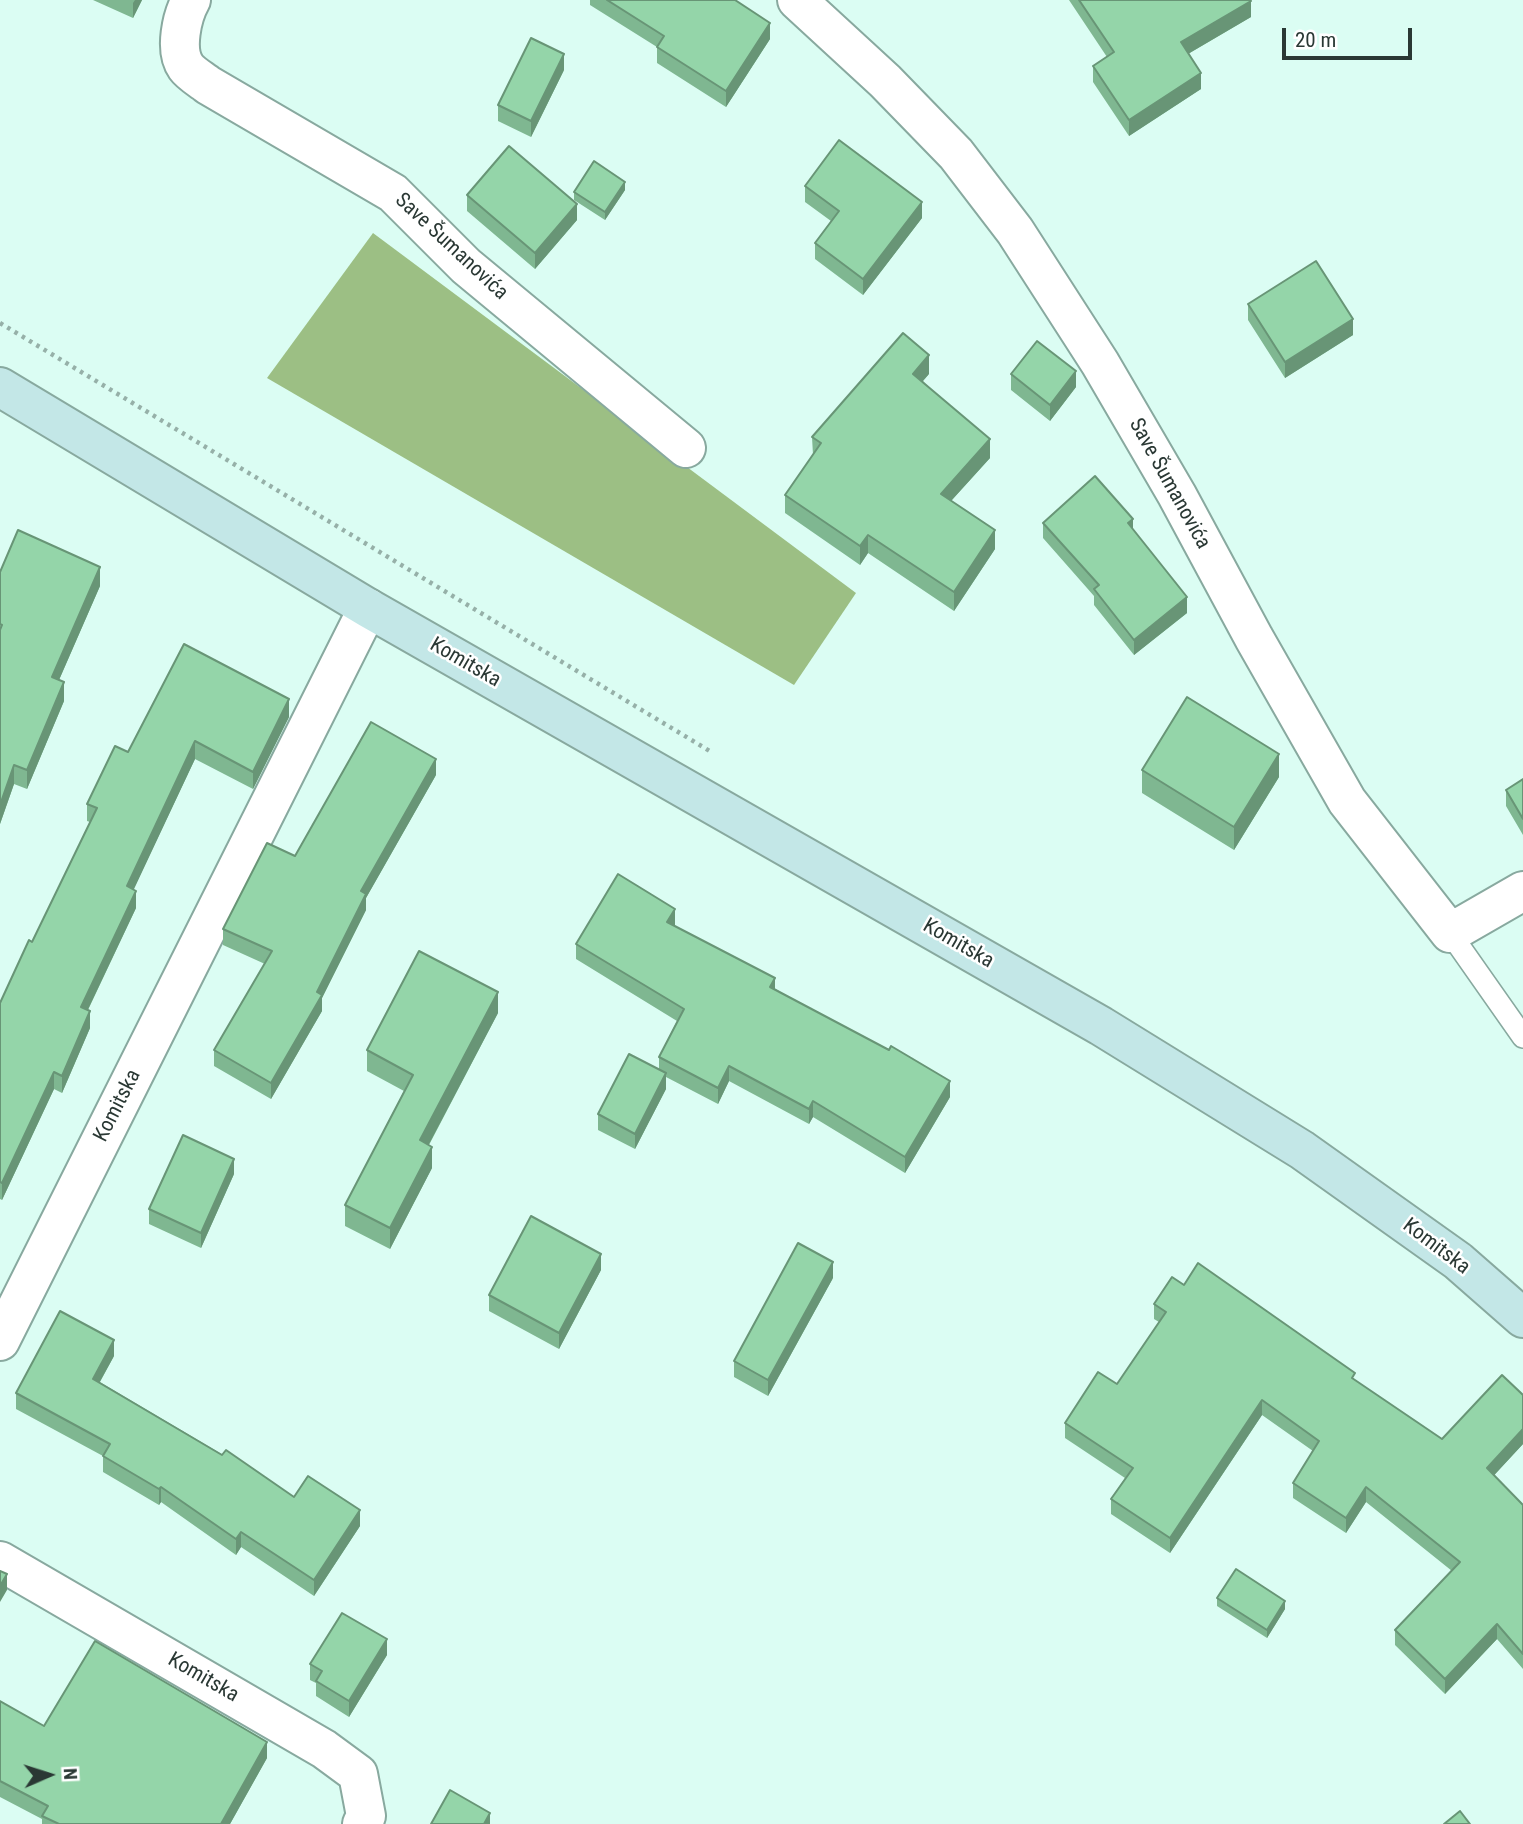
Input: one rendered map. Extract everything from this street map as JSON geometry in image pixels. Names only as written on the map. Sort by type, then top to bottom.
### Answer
[{"type":"main road","name":"Komitska","points":[[0,387],[368,607],[1101,1026],[1302,1150],[1458,1261],[1523,1318]]},
{"type":"street","name":"Save Šumanovića","points":[[191,0],[182,18],[180,43],[185,66],[208,85],[393,193],[466,266],[686,447]]},
{"type":"street","name":"Save Šumanovića","points":[[797,0],[885,81],[956,154],[1015,231],[1100,363],[1177,495],[1254,638],[1347,801],[1450,933]]},
{"type":"street","name":"Komitska","points":[[0,1341],[368,607]]},
{"type":"street","points":[[1450,933],[1523,891]]},
{"type":"street","name":"Komitska","points":[[0,1561],[324,1749],[358,1774],[366,1816],[362,1824]]},
{"type":"lane","points":[[1450,933],[1523,1037]]},
{"type":"green space","points":[[373,233],[856,593],[794,685],[267,378]]},
{"type":"building","points":[[607,0],[735,0],[770,23],[726,91],[657,47],[664,36]]},
{"type":"building","points":[[1079,0],[1251,1],[1181,42],[1201,73],[1129,120],[1093,66],[1114,52]]},
{"type":"building","points":[[531,38],[564,54],[531,121],[498,105]]},
{"type":"building","points":[[839,140],[922,202],[863,279],[815,243],[839,211],[805,186]]},
{"type":"building","points":[[509,146],[577,204],[535,253],[467,195]]},
{"type":"building","points":[[594,161],[625,182],[605,212],[574,192]]},
{"type":"building","points":[[1316,261],[1353,319],[1285,362],[1248,304]]},
{"type":"building","points":[[903,333],[929,355],[913,374],[990,439],[941,494],[995,530],[954,592],[868,535],[860,546],[785,495],[821,443],[812,437]]},
{"type":"building","points":[[1037,341],[1076,371],[1050,405],[1011,374]]},
{"type":"building","points":[[1095,476],[1133,519],[1128,523],[1187,597],[1134,640],[1094,589],[1099,585],[1043,523]]},
{"type":"building","points":[[18,530],[100,567],[52,677],[64,682],[27,770],[14,765],[0,805],[0,572]]},
{"type":"building","points":[[184,644],[289,699],[253,772],[195,741],[127,886],[136,891],[81,1007],[90,1011],[62,1076],[54,1072],[2,1183],[0,1003],[97,808],[87,804],[115,746],[128,752]]},
{"type":"building","points":[[1187,697],[1279,754],[1234,827],[1142,770]]},
{"type":"building","points":[[371,722],[436,759],[361,891],[366,894],[317,992],[322,995],[271,1083],[214,1050],[272,951],[223,929],[267,843],[295,856]]},
{"type":"building","points":[[1523,779],[1523,819],[1506,790]]},
{"type":"building","points":[[618,874],[675,909],[667,922],[775,978],[770,987],[889,1050],[891,1046],[950,1081],[905,1157],[813,1101],[809,1109],[729,1066],[718,1088],[659,1057],[684,1009],[576,944]]},
{"type":"building","points":[[419,951],[498,992],[420,1140],[432,1147],[390,1228],[345,1205],[413,1075],[367,1050]]},
{"type":"building","points":[[629,1054],[666,1073],[635,1134],[598,1114]]},
{"type":"building","points":[[183,1135],[234,1159],[201,1233],[149,1209]]},
{"type":"building","points":[[531,1216],[601,1254],[559,1333],[489,1295]]},
{"type":"building","points":[[798,1243],[833,1262],[768,1380],[734,1361]]},
{"type":"building","points":[[1198,1263],[1355,1373],[1352,1378],[1442,1439],[1502,1375],[1523,1395],[1523,1429],[1487,1468],[1523,1505],[1523,1654],[1497,1624],[1445,1679],[1395,1630],[1460,1562],[1366,1487],[1346,1518],[1293,1483],[1319,1441],[1262,1400],[1170,1538],[1111,1499],[1133,1468],[1065,1423],[1098,1372],[1117,1384],[1166,1312],[1154,1304],[1172,1277],[1184,1285]]},
{"type":"building","points":[[60,1311],[114,1340],[93,1379],[222,1455],[226,1450],[294,1497],[308,1476],[360,1510],[314,1580],[241,1532],[236,1539],[161,1487],[159,1489],[103,1456],[110,1444],[16,1393]]},
{"type":"building","points":[[1236,1569],[1285,1601],[1267,1630],[1217,1598]]},
{"type":"building","points":[[0,1571],[7,1574],[0,1586]]},
{"type":"building","points":[[342,1613],[387,1639],[349,1701],[316,1681],[322,1671],[310,1664]]},
{"type":"building","points":[[95,1641],[267,1742],[221,1824],[59,1824],[42,1816],[48,1806],[0,1781],[0,1701],[44,1726]]},
{"type":"building","points":[[450,1790],[490,1813],[484,1824],[431,1824]]},
{"type":"building","points":[[1460,1811],[1470,1824],[1444,1824]]}]
